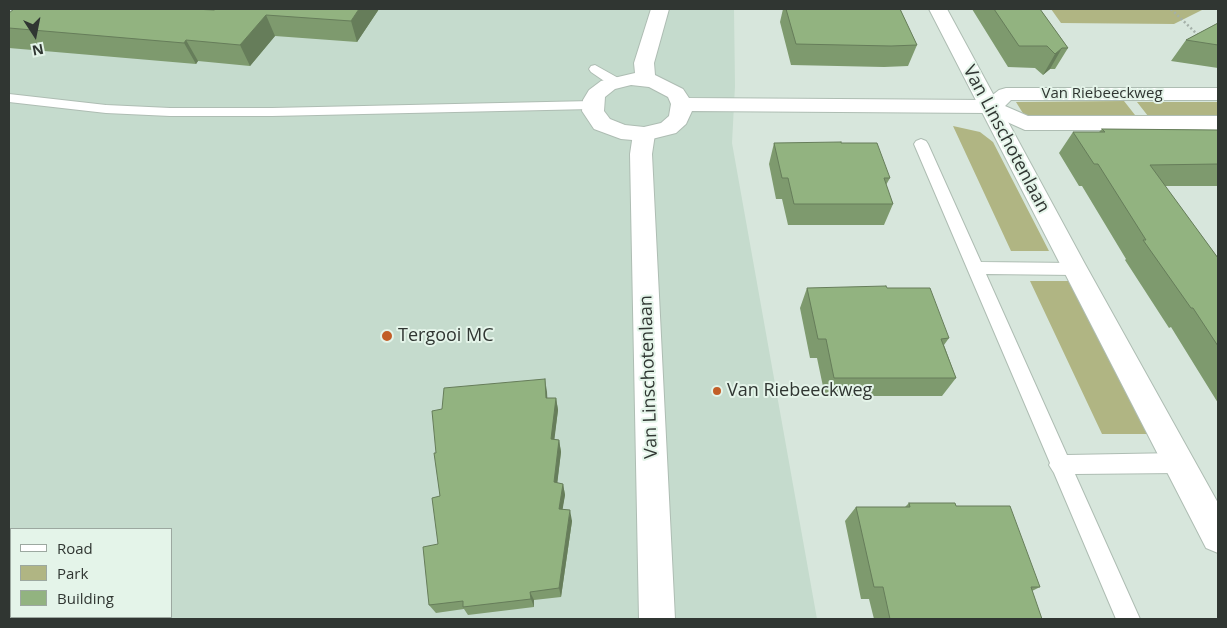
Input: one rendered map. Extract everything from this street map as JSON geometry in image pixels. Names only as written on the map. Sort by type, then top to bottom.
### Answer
[{"type":"street","points":[[645,80],[644,64],[660,9]]},
{"type":"street","name":"Van Linschotenlaan","points":[[938,9],[991,107],[1074,269],[1218,536]]},
{"type":"street","points":[[645,80],[670,88],[680,98],[682,104],[681,114],[674,124],[660,131],[644,134],[621,132],[610,129],[596,117],[592,105],[593,100],[602,89],[615,82],[645,80]]},
{"type":"street","name":"Van Riebeeckweg","points":[[991,107],[1006,94],[1218,94]]},
{"type":"street","name":"Van Riebeeckweg","points":[[682,104],[991,107],[1025,123],[1218,123]]},
{"type":"street","name":"Van Linschotenlaan","points":[[644,134],[642,164],[657,619]]},
{"type":"lane","points":[[595,70],[615,82]]},
{"type":"lane","points":[[9,98],[106,109],[170,112],[282,112],[592,105]]},
{"type":"lane","points":[[920,144],[1128,619]]},
{"type":"lane","points":[[974,268],[1074,269]]},
{"type":"lane","points":[[1060,465],[1178,463]]},
{"type":"path","points":[[1171,9],[1201,38]]},
{"type":"shaded area","name":"Tergooi MC","points":[[9,9],[734,9],[735,86],[732,143],[817,619],[9,619]]},
{"type":"green space","points":[[1051,9],[1204,9],[1174,24],[1061,23]]},
{"type":"green space","points":[[1124,101],[1135,115],[1024,115],[1016,102]]},
{"type":"green space","points":[[1137,102],[1218,102],[1218,117],[1148,116]]},
{"type":"green space","points":[[953,126],[980,132],[993,142],[1049,251],[1011,251]]},
{"type":"green space","points":[[1030,281],[1069,281],[1148,434],[1102,434]]},
{"type":"building","points":[[14,9],[359,9],[351,21],[266,15],[240,45],[186,40],[184,43],[9,28],[9,13]]},
{"type":"building","points":[[786,9],[900,9],[917,45],[796,44]]},
{"type":"building","points":[[994,9],[1040,9],[1068,48],[1062,48],[1055,54],[1047,46],[1019,46]]},
{"type":"building","points":[[1218,23],[1218,45],[1186,40]]},
{"type":"building","points":[[1102,129],[1218,130],[1218,164],[1150,165],[1218,258],[1218,346],[1193,308],[1191,308],[1143,240],[1146,240],[1098,164],[1094,164],[1073,132],[1105,132]]},
{"type":"building","points":[[774,143],[877,143],[890,178],[884,178],[893,204],[794,204],[788,178],[782,178]]},
{"type":"building","points":[[886,286],[887,288],[930,288],[949,338],[941,339],[956,378],[834,378],[826,339],[818,339],[807,288]]},
{"type":"building","points":[[545,379],[546,398],[556,398],[551,439],[559,440],[554,482],[563,484],[559,509],[570,510],[559,588],[530,592],[531,599],[463,607],[463,601],[429,605],[423,547],[438,544],[432,498],[440,496],[434,453],[436,453],[432,411],[442,409],[444,388]]},
{"type":"building","points":[[909,503],[955,503],[956,506],[1010,506],[1040,587],[1031,587],[1042,619],[890,619],[883,587],[874,587],[856,507],[910,507]]},
{"type":"place","name":"Tergooi MC","points":[[387,336]]},
{"type":"place","name":"Van Riebeeckweg","points":[[717,391]]}]
